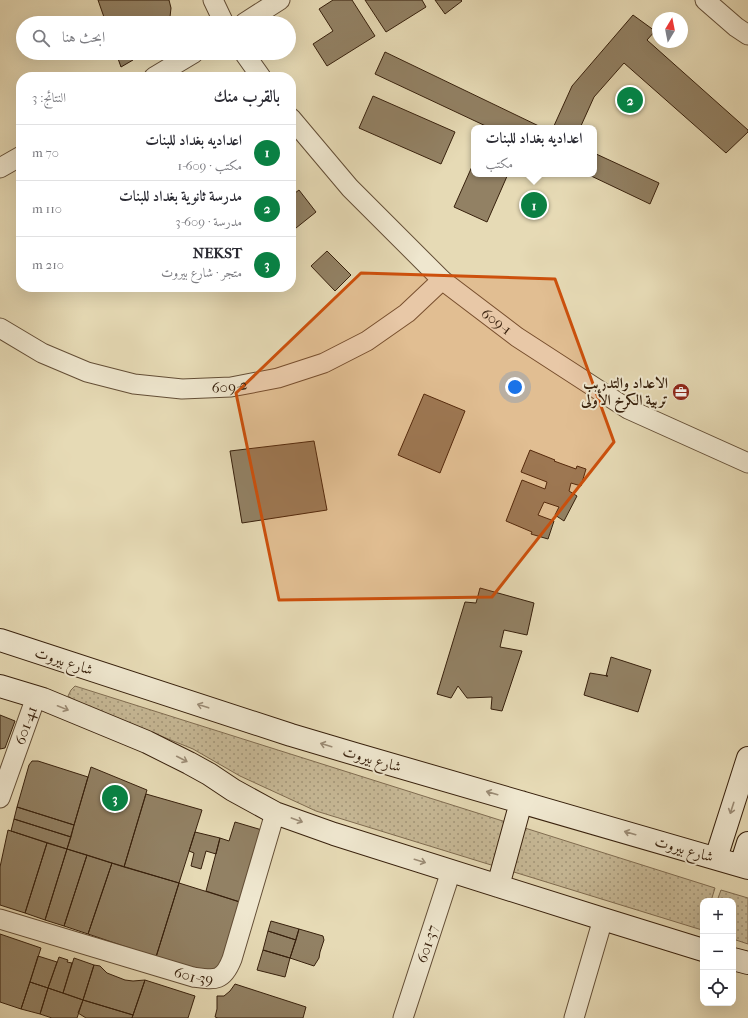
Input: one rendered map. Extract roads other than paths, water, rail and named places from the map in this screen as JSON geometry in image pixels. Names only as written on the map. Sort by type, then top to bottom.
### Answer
[{"type":"main road","name":"شارع بيروت","points":[[0,640],[291,735],[744,866]]},
{"type":"main road","points":[[0,686],[36,697],[140,739],[209,774],[233,790],[275,813],[334,834],[603,920],[700,949]]},
{"type":"main road","points":[[716,858],[748,758]]},
{"type":"main road","points":[[498,886],[521,802]]},
{"type":"main road","points":[[744,866],[748,843]]},
{"type":"main road","points":[[736,960],[748,963]]},
{"type":"street","points":[[213,0],[221,16]]},
{"type":"street","points":[[255,16],[280,0]]},
{"type":"street","points":[[705,0],[736,27],[748,35]]},
{"type":"street","points":[[162,72],[182,60]]},
{"type":"street","points":[[249,60],[257,72]]},
{"type":"street","name":"609-1","points":[[296,124],[350,188],[442,280],[517,337],[628,409],[748,463]]},
{"type":"street","points":[[0,168],[16,159]]},
{"type":"street","name":"609-2","points":[[0,328],[42,353],[87,372],[134,384],[182,388],[230,387],[278,378],[324,363],[367,341],[407,313],[442,280]]},
{"type":"street","name":"601-41","points":[[0,798],[36,697]]},
{"type":"street","name":"601-39","points":[[0,919],[192,977],[208,980],[220,978],[228,970],[232,959],[275,813]]},
{"type":"street","name":"601-37","points":[[403,1018],[451,871]]},
{"type":"street","points":[[574,1018],[603,920]]},
{"type":"place","name":"مدرسة ثانوية بغداد للبنات","points":[[630,100]]},
{"type":"place","name":"اعداديه بغداد للبنات","points":[[534,205]]},
{"type":"place","name":"الاعداد والتدريب تربية الكرخ الأولى","points":[[681,392]]},
{"type":"place","name":"NEKST","points":[[115,798]]}]
